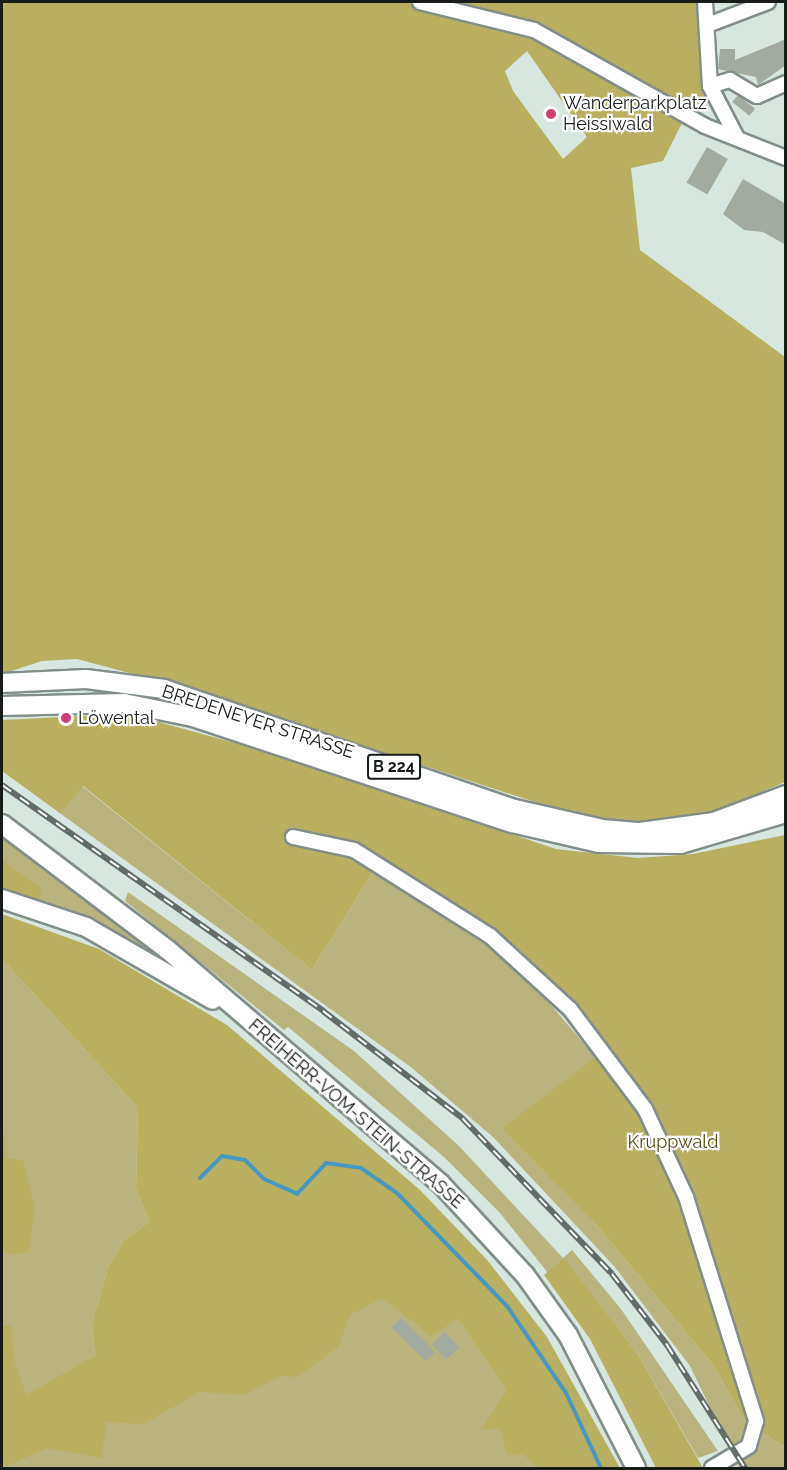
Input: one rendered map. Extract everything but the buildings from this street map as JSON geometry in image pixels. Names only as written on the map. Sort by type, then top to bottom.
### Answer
[{"type":"main road","name":"BREDENEYER STRASSE","points":[[2,683],[86,679],[164,690],[515,809],[602,829],[640,832],[714,822],[786,795]]},
{"type":"main road","name":"BREDENEYER STRASSE","points":[[2,706],[124,703],[193,717],[512,824],[599,843],[680,844],[786,813]]},
{"type":"main road","name":"FREIHERR-VOM-STEIN-STRASSE","points":[[2,824],[168,950],[432,1176],[486,1229],[568,1335],[636,1468]]},
{"type":"main road","points":[[2,899],[95,932],[244,1016]]},
{"type":"street","points":[[420,2],[534,30],[705,126],[736,136],[786,158]]},
{"type":"street","points":[[705,2],[710,24],[710,86],[736,136]]},
{"type":"street","points":[[710,24],[768,2]]},
{"type":"street","points":[[710,86],[730,80],[754,97],[786,83]]},
{"type":"street","points":[[293,837],[354,850],[490,936],[570,1009],[645,1109],[686,1197],[756,1421],[749,1446],[712,1468]]},
{"type":"shaded area","points":[[82,786],[312,970],[373,872],[517,965],[596,1058],[503,1128],[599,1228],[714,1366],[745,1422],[785,1447],[785,1468],[739,1468],[690,1366],[614,1266],[493,1137],[412,1068],[61,814]]},
{"type":"shaded area","points":[[2,835],[170,963],[39,903],[2,861]]},
{"type":"shaded area","points":[[128,892],[354,1051],[459,1146],[563,1258],[572,1250],[621,1309],[718,1451],[698,1458],[637,1353],[564,1259],[548,1273],[500,1213],[444,1157],[288,1027],[284,1030],[125,901]]},
{"type":"shaded area","points":[[2,959],[138,1108],[136,1188],[149,1222],[124,1240],[108,1267],[92,1323],[95,1355],[2,1410]]},
{"type":"shaded area","points":[[346,1245],[458,1318],[561,1468],[2,1468]]},
{"type":"green space","points":[[2,2],[701,2],[706,28],[705,106],[683,121],[663,161],[631,168],[640,250],[785,357],[785,782],[708,815],[662,824],[602,824],[189,689],[77,659],[42,661],[2,674]],"holes":[[[527,51],[587,137],[563,159],[513,91],[505,71]]]},
{"type":"green space","name":"Kruppwald","points":[[103,715],[144,718],[257,749],[556,849],[638,858],[693,854],[785,835],[785,1447],[745,1422],[714,1366],[599,1228],[502,1128],[609,1047],[573,1001],[519,949],[381,859],[312,970],[83,786],[61,814],[2,771],[2,720]]},
{"type":"green space","points":[[2,860],[41,888],[39,903],[2,893]]},
{"type":"green space","points":[[2,914],[99,949],[227,1025],[420,1190],[488,1261],[547,1337],[620,1468],[537,1468],[523,1454],[507,1455],[501,1429],[482,1429],[507,1390],[458,1319],[431,1336],[382,1298],[350,1315],[338,1347],[297,1377],[281,1376],[244,1395],[200,1392],[143,1424],[107,1422],[101,1458],[47,1448],[2,1468],[2,1326],[11,1326],[14,1360],[26,1395],[95,1355],[92,1323],[108,1267],[124,1240],[149,1222],[136,1188],[138,1108],[2,959]]},
{"type":"green space","points":[[2,1113],[6,1158],[23,1160],[35,1207],[29,1252],[10,1255],[2,1250]]},
{"type":"green space","points":[[564,1258],[637,1353],[703,1468],[656,1468],[590,1339],[544,1275]]},
{"type":"waterway","points":[[200,1178],[222,1156],[245,1160],[264,1179],[297,1194],[326,1163],[361,1168],[397,1193],[507,1306],[566,1393],[601,1468]]},
{"type":"railway","points":[[2,785],[323,1011],[463,1119],[612,1274],[667,1345],[745,1468]]},
{"type":"place","name":"Wanderparkplatz Heissiwald","points":[[551,114]]},
{"type":"place","name":"Löwental","points":[[66,718]]}]
